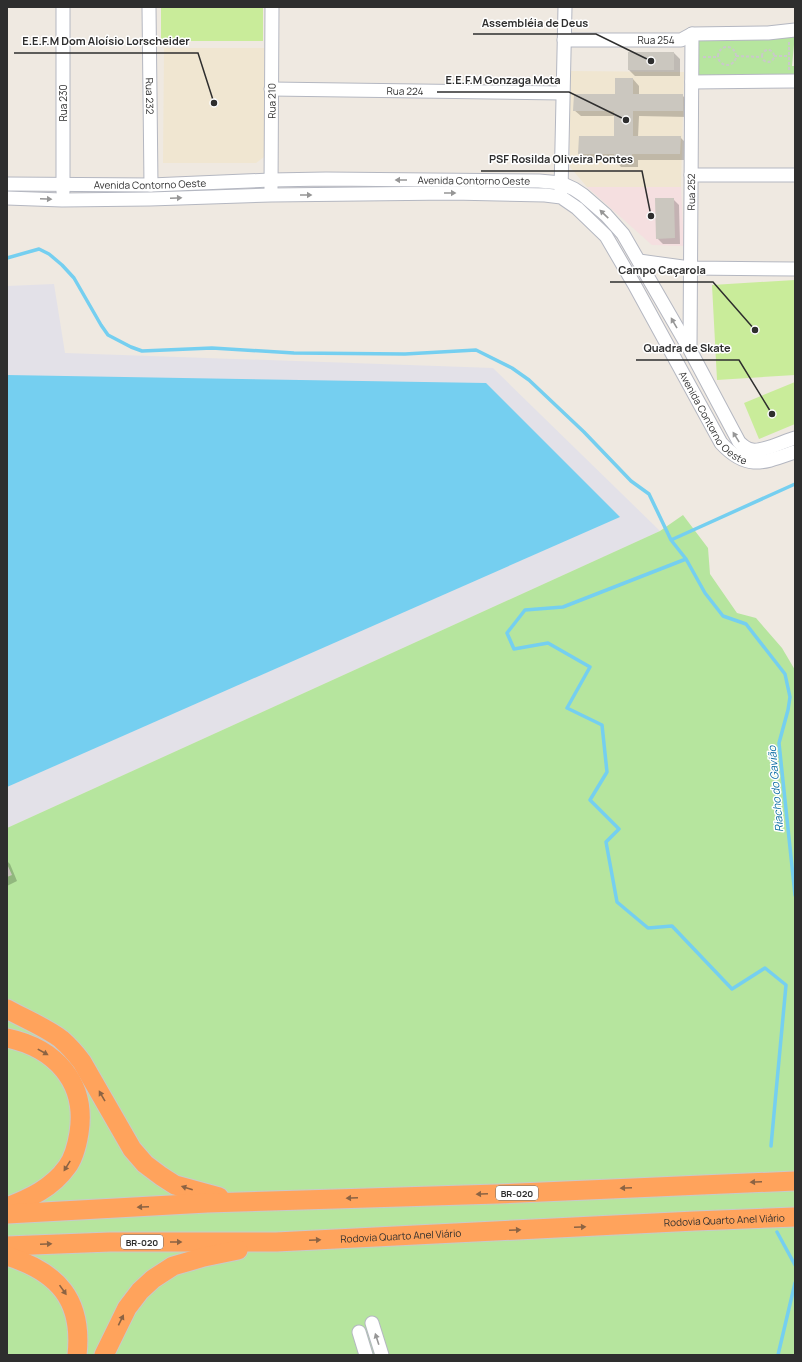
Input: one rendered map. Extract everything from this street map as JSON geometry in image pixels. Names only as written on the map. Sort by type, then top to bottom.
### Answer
[{"type":"highway","points":[[7,1010],[44,1028],[62,1040],[72,1050],[82,1062],[132,1150],[145,1164],[175,1185],[238,1202]]},
{"type":"highway","points":[[7,1038],[22,1041],[49,1055],[62,1067],[72,1082],[80,1104],[80,1126],[77,1145],[68,1166],[56,1180],[44,1190],[7,1207]]},
{"type":"highway","name":"BR-020","points":[[7,1214],[238,1202],[497,1194],[795,1181]]},
{"type":"highway","name":"Rodovia Quarto Anel Viário","points":[[7,1246],[110,1242],[276,1242],[795,1217]]},
{"type":"highway","points":[[104,1355],[127,1308],[140,1291],[153,1279],[173,1266],[204,1257],[276,1242]]},
{"type":"highway","points":[[7,1256],[33,1266],[48,1274],[63,1289],[75,1312],[78,1342],[77,1355]]},
{"type":"street","name":"Rua 230","points":[[62,200],[63,7]]},
{"type":"street","name":"Rua 232","points":[[149,7],[151,185]]},
{"type":"street","name":"Rua 210","points":[[271,195],[272,7]]},
{"type":"street","points":[[561,197],[564,7]]},
{"type":"street","name":"Rua 254","points":[[564,40],[681,40],[692,34],[768,33],[792,36]]},
{"type":"street","name":"Rua 252","points":[[690,350],[692,34]]},
{"type":"street","points":[[692,82],[792,81]]},
{"type":"street","name":"Rua 224","points":[[271,89],[563,93]]},
{"type":"street","points":[[691,175],[795,175]]},
{"type":"street","name":"Avenida Contorno Oeste","points":[[7,184],[151,185],[271,180],[539,181],[561,183],[583,195],[606,215],[623,234],[690,350],[739,442],[752,456],[771,461],[795,452]]},
{"type":"street","name":"Avenida Contorno Oeste","points":[[7,198],[62,200],[271,195],[452,193],[545,195],[561,197],[578,208],[606,236],[721,443],[740,459],[752,456],[763,449],[795,438]]},
{"type":"street","points":[[639,261],[690,268],[795,269]]},
{"type":"street","points":[[372,1323],[382,1355]]},
{"type":"street","points":[[359,1332],[366,1355]]},
{"type":"path","points":[[792,36],[790,56],[792,81]]},
{"type":"path","points":[[727,47],[732,48],[736,56],[735,61],[727,66],[721,63],[718,57],[720,50],[727,47]]},
{"type":"path","points":[[762,57],[763,52],[768,50],[773,53],[774,56]]},
{"type":"path","points":[[736,56],[762,57],[764,61],[768,62],[773,59],[774,56]]},
{"type":"path","points":[[774,56],[790,56]]},
{"type":"shaded area","points":[[164,48],[264,48],[264,157],[256,163],[163,163]]},
{"type":"shaded area","points":[[570,71],[684,72],[681,187],[587,187],[570,167]]},
{"type":"shaded area","points":[[587,187],[681,187],[684,246],[652,245]]},
{"type":"shaded area","points":[[54,284],[65,353],[493,368],[660,531],[7,828],[7,286]]},
{"type":"green space","points":[[161,7],[263,7],[263,41],[161,41]]},
{"type":"green space","points":[[787,34],[795,34],[792,66],[795,66],[795,75],[698,75],[699,38],[780,38]]},
{"type":"green space","points":[[795,280],[795,375],[717,380],[712,285]]},
{"type":"green space","points":[[795,382],[795,424],[759,439],[744,403]]},
{"type":"green space","points":[[683,515],[708,548],[710,574],[737,613],[756,618],[782,648],[795,670],[795,1355],[373,1355],[369,1348],[357,1355],[7,1355],[7,828],[660,531]]},
{"type":"water","points":[[7,375],[486,383],[620,517],[7,787]]},
{"type":"building","points":[[628,52],[674,52],[674,70],[628,70]]},
{"type":"building","points":[[615,78],[633,78],[633,94],[683,94],[683,111],[633,111],[633,136],[681,136],[680,154],[632,154],[632,161],[614,161],[614,154],[578,154],[579,136],[614,136],[614,111],[573,111],[574,94],[615,94]]},
{"type":"building","points":[[655,198],[674,198],[675,238],[656,239]]},
{"type":"building","points":[[7,864],[12,875],[7,877]]},
{"type":"waterway","name":"Riacho do Gavião","points":[[7,258],[39,249],[49,254],[74,278],[108,335],[142,351],[212,348],[294,353],[405,354],[476,350],[512,368],[529,380],[584,432],[631,481],[649,494],[671,540],[686,559],[705,593],[723,616],[746,624],[785,674],[790,697],[779,743],[795,895]]},
{"type":"waterway","points":[[671,540],[795,484]]},
{"type":"waterway","points":[[686,559],[563,607],[525,610],[507,633],[514,649],[548,643],[590,667],[567,708],[602,725],[607,772],[590,800],[619,829],[606,842],[617,902],[648,928],[672,926],[732,989],[765,968],[786,985],[771,1146]]},
{"type":"waterway","points":[[777,1232],[795,1265]]},
{"type":"waterway","points":[[778,1355],[795,1283]]},
{"type":"place","name":"Assembléia de Deus","points":[[651,61]]},
{"type":"place","name":"E.E.F.M Dom Aloísio Lorscheider","points":[[214,103]]},
{"type":"place","name":"E.E.F.M Gonzaga Mota","points":[[626,120]]},
{"type":"place","name":"PSF Rosilda Oliveira Pontes","points":[[651,216]]},
{"type":"place","name":"Campo Caçarola","points":[[755,330]]},
{"type":"place","name":"Quadra de Skate","points":[[772,414]]}]
